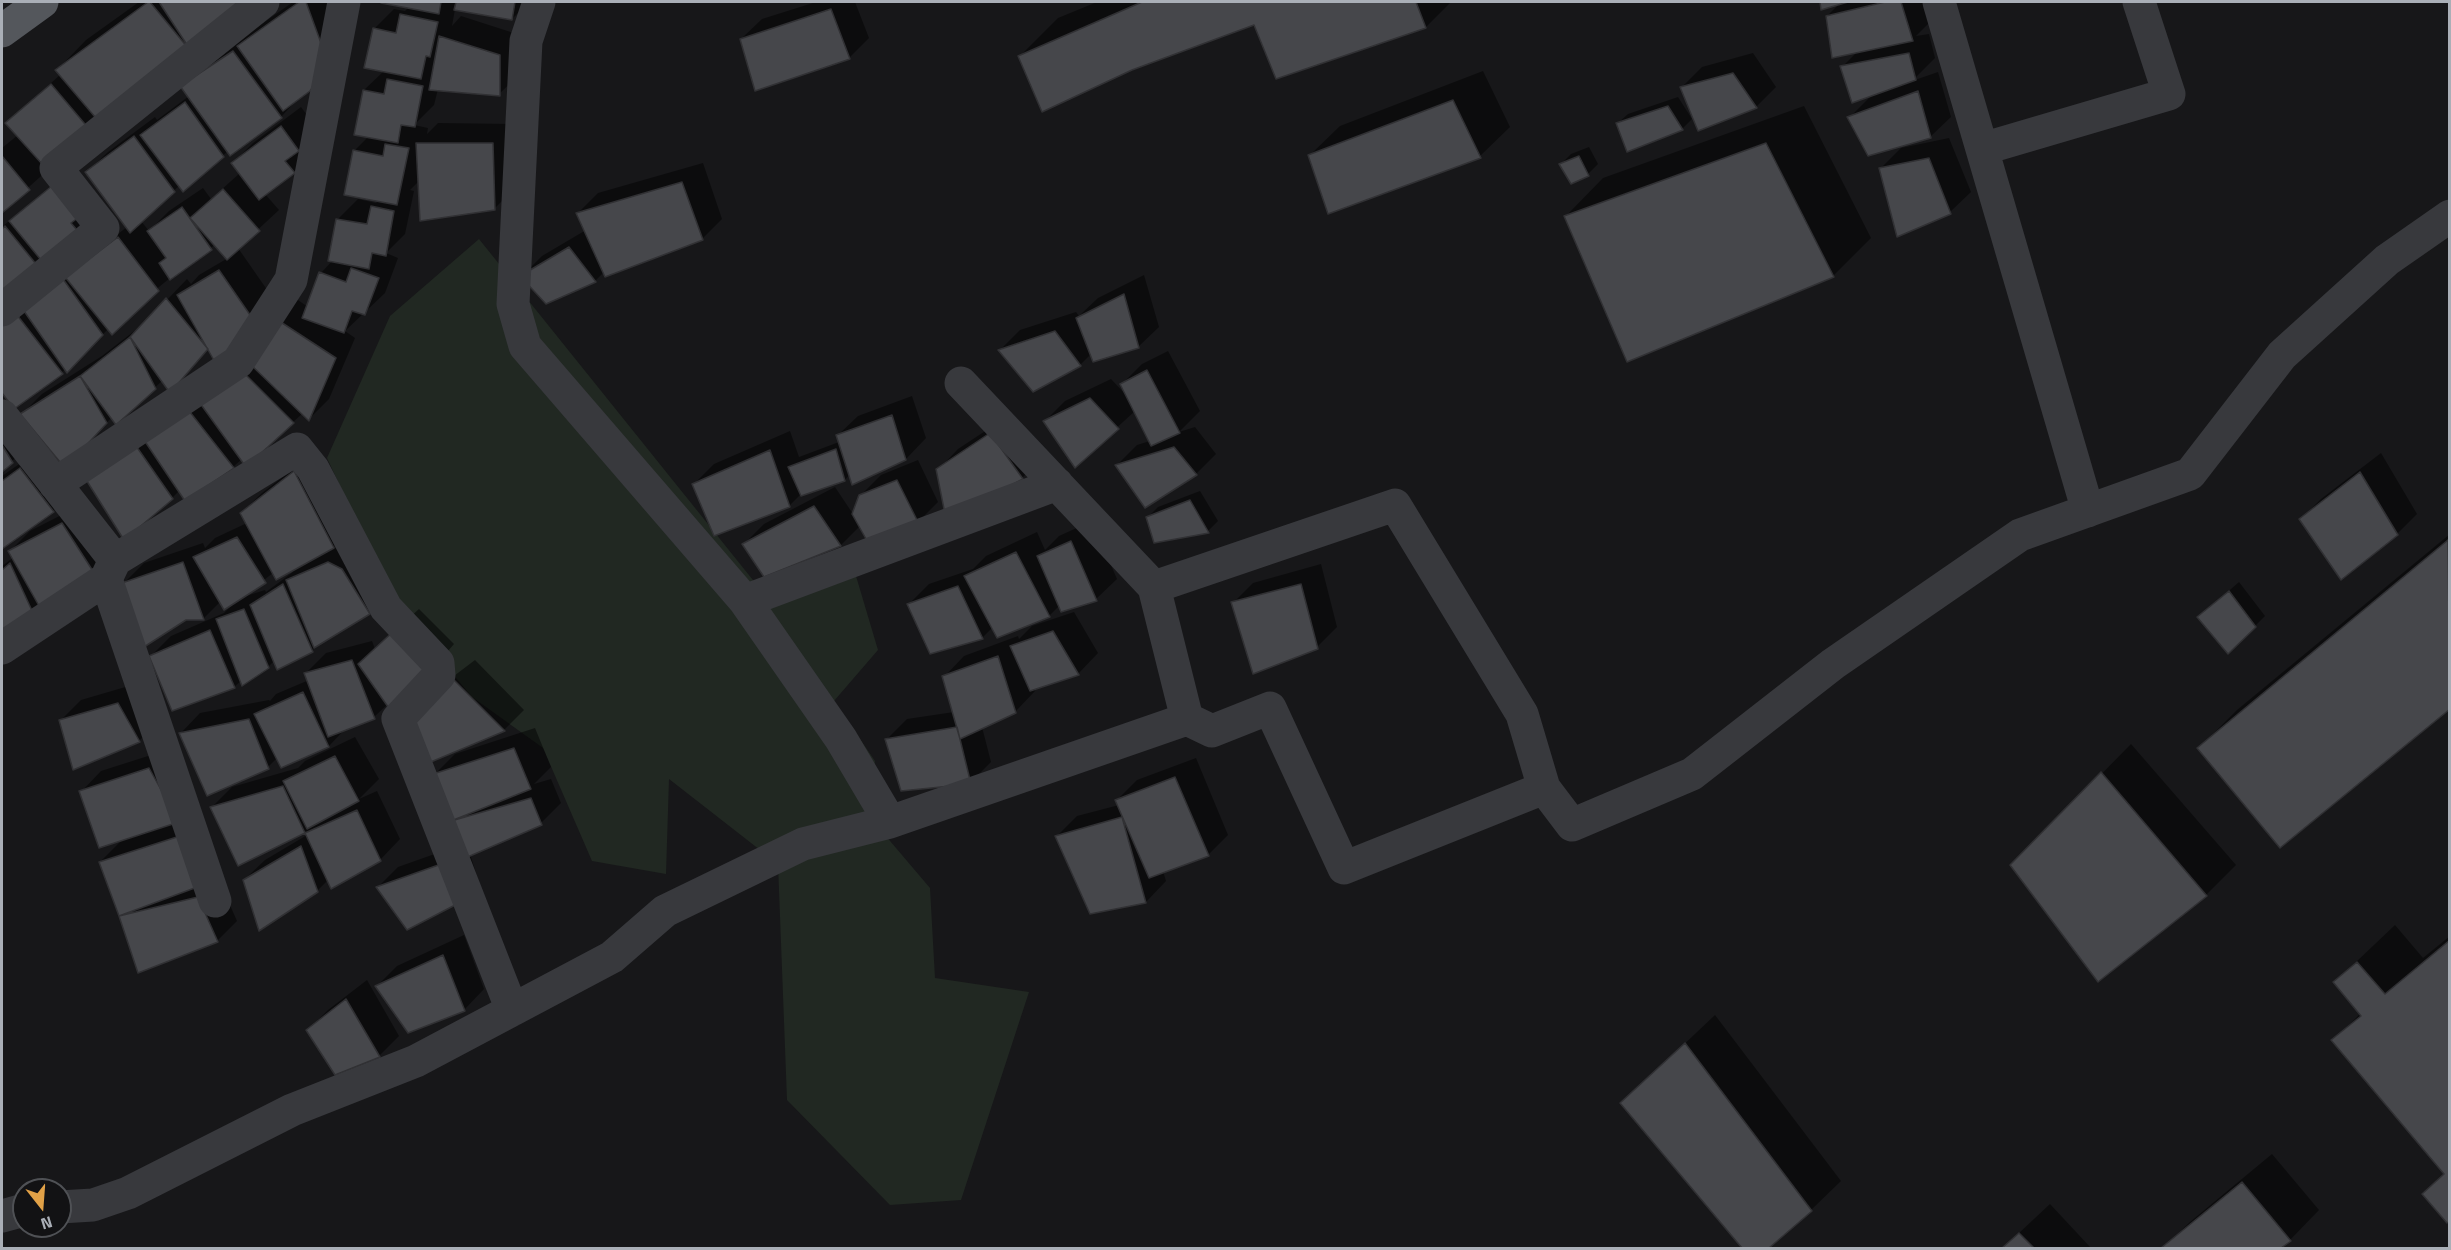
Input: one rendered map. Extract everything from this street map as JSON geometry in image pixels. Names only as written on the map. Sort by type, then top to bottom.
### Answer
[{"type":"main road","points":[[2,31],[42,2]]},
{"type":"street","points":[[2,309],[103,228],[56,168],[262,2]]},
{"type":"street","points":[[55,484],[238,362],[291,280],[344,2]]},
{"type":"street","points":[[539,2],[526,41],[513,304],[525,346],[745,601],[842,739],[890,822]]},
{"type":"street","points":[[1939,2],[2088,511]]},
{"type":"street","points":[[1982,149],[2169,94],[2139,2]]},
{"type":"street","points":[[1154,587],[1395,505],[1522,714],[1544,788],[1572,825],[1692,774],[1833,664],[2020,535],[2190,474],[2282,356],[2387,260],[2450,216]]},
{"type":"street","points":[[961,382],[1154,587],[1187,718]]},
{"type":"street","points":[[2,416],[55,484],[110,570],[215,902]]},
{"type":"street","points":[[2,648],[110,570],[297,449],[313,469],[386,608],[438,663],[440,675],[398,720],[512,1010]]},
{"type":"street","points":[[745,601],[1057,483]]},
{"type":"street","points":[[72,1207],[93,1205],[128,1193],[292,1110],[416,1061],[612,957],[665,911],[803,844],[890,822],[1187,718],[1212,730],[1270,708],[1344,868],[1544,788]]},
{"type":"shaded area","points":[[479,239],[769,600],[856,576],[878,650],[834,701],[875,761],[868,815],[930,888],[935,978],[1029,992],[961,1200],[890,1205],[787,1100],[778,864],[669,779],[666,874],[592,861],[543,748],[472,697],[396,607],[327,458],[390,316]]},
{"type":"building","points":[[148,2],[193,54],[101,124],[55,70]]},
{"type":"building","points":[[159,2],[238,2],[193,54]]},
{"type":"building","points":[[299,2],[306,2],[329,65],[310,91],[283,111],[237,46]]},
{"type":"building","points":[[381,2],[441,2],[439,14]]},
{"type":"building","points":[[456,2],[515,2],[512,20],[454,10]]},
{"type":"building","points":[[1142,2],[1416,2],[1426,28],[1276,79],[1254,25],[1132,70],[1042,112],[1018,56]]},
{"type":"building","points":[[1820,2],[1848,2],[1821,10]]},
{"type":"building","points":[[1885,2],[1901,2],[1913,41],[1832,58],[1826,16]]},
{"type":"building","points":[[831,9],[850,59],[755,91],[740,39]]},
{"type":"building","points":[[400,14],[438,22],[430,57],[426,56],[421,79],[364,68],[373,28],[396,33]]},
{"type":"building","points":[[439,36],[500,55],[500,96],[429,90]]},
{"type":"building","points":[[233,51],[282,118],[230,156],[180,86]]},
{"type":"building","points":[[1909,53],[1916,80],[1852,103],[1840,66]]},
{"type":"building","points":[[1733,73],[1757,108],[1698,131],[1680,87]]},
{"type":"building","points":[[387,79],[423,86],[415,127],[401,125],[398,143],[354,135],[363,90],[384,94]]},
{"type":"building","points":[[51,84],[90,130],[43,165],[5,123]]},
{"type":"building","points":[[1918,91],[1931,138],[1868,156],[1847,117]]},
{"type":"building","points":[[1453,100],[1481,158],[1328,214],[1308,155]]},
{"type":"building","points":[[185,102],[224,157],[183,192],[140,135]]},
{"type":"building","points":[[1668,106],[1683,130],[1627,152],[1616,123]]},
{"type":"building","points":[[281,126],[299,151],[285,161],[295,173],[259,200],[231,163]]},
{"type":"building","points":[[134,136],[175,192],[130,233],[85,172]]},
{"type":"building","points":[[416,143],[493,143],[495,210],[420,221]]},
{"type":"building","points":[[1766,143],[1834,277],[1627,362],[1564,216]]},
{"type":"building","points":[[385,144],[409,148],[397,205],[344,195],[353,150],[383,156]]},
{"type":"building","points":[[2,156],[30,190],[2,213]]},
{"type":"building","points":[[1579,156],[1589,176],[1571,184],[1559,164]]},
{"type":"building","points":[[1929,158],[1951,214],[1897,237],[1879,168]]},
{"type":"building","points":[[682,182],[703,240],[605,277],[576,213]]},
{"type":"building","points":[[53,185],[79,217],[71,223],[77,230],[41,260],[9,221]]},
{"type":"building","points":[[223,189],[260,231],[227,260],[190,218]]},
{"type":"building","points":[[371,206],[394,211],[386,256],[372,253],[369,269],[328,261],[336,219],[367,224]]},
{"type":"building","points":[[182,207],[212,250],[170,280],[159,263],[166,258],[147,231]]},
{"type":"building","points":[[5,226],[36,264],[2,291],[2,229]]},
{"type":"building","points":[[118,237],[159,291],[112,335],[65,277]]},
{"type":"building","points":[[569,247],[596,282],[546,304],[520,276]]},
{"type":"building","points":[[351,268],[379,278],[365,315],[352,311],[344,333],[302,318],[319,272],[346,282]]},
{"type":"building","points":[[219,270],[257,325],[220,371],[177,295]]},
{"type":"building","points":[[63,279],[103,335],[67,373],[24,311]]},
{"type":"building","points":[[1124,294],[1139,348],[1093,362],[1076,318]]},
{"type":"building","points":[[166,298],[208,349],[170,393],[130,337]]},
{"type":"building","points":[[17,315],[63,374],[14,409],[2,393],[2,326]]},
{"type":"building","points":[[273,317],[336,358],[309,421],[249,363]]},
{"type":"building","points":[[1055,331],[1081,366],[1033,392],[998,350]]},
{"type":"building","points":[[130,337],[156,389],[116,425],[80,376]]},
{"type":"building","points":[[239,368],[294,423],[246,467],[197,399]]},
{"type":"building","points":[[1147,370],[1180,433],[1151,446],[1120,384]]},
{"type":"building","points":[[80,376],[107,423],[65,468],[20,414]]},
{"type":"building","points":[[1090,398],[1119,429],[1075,468],[1043,421]]},
{"type":"building","points":[[186,407],[234,468],[185,501],[140,434]]},
{"type":"building","points":[[892,415],[906,460],[852,485],[836,435]]},
{"type":"building","points":[[990,433],[1023,479],[946,519],[936,469]]},
{"type":"building","points":[[134,443],[173,499],[124,540],[85,478]]},
{"type":"building","points":[[2,445],[13,463],[2,472]]},
{"type":"building","points":[[1174,447],[1197,475],[1145,508],[1115,465]]},
{"type":"building","points":[[836,449],[845,481],[801,496],[788,467]]},
{"type":"building","points":[[770,450],[790,507],[714,536],[692,484]]},
{"type":"building","points":[[20,468],[54,512],[2,549],[2,481]]},
{"type":"building","points":[[294,471],[334,548],[276,580],[240,513]]},
{"type":"building","points":[[2360,472],[2398,535],[2341,580],[2299,519]]},
{"type":"building","points":[[897,480],[919,524],[870,546],[852,514],[859,495]]},
{"type":"building","points":[[1190,500],[1209,533],[1154,543],[1146,517]]},
{"type":"building","points":[[814,506],[841,546],[764,577],[742,544]]},
{"type":"building","points":[[62,523],[100,582],[43,613],[8,551]]},
{"type":"building","points":[[237,537],[266,583],[224,610],[193,557]]},
{"type":"building","points":[[2448,540],[2450,709],[2280,848],[2197,748]]},
{"type":"building","points":[[1071,541],[1097,601],[1061,612],[1037,556]]},
{"type":"building","points":[[1016,552],[1050,617],[997,638],[964,576]]},
{"type":"building","points":[[183,562],[204,620],[186,620],[144,647],[122,583]]},
{"type":"building","points":[[328,562],[342,569],[370,614],[314,648],[286,580]]},
{"type":"building","points":[[10,563],[34,615],[2,643],[2,570]]},
{"type":"building","points":[[283,584],[313,652],[277,670],[250,605]]},
{"type":"building","points":[[1301,584],[1318,649],[1253,674],[1231,602]]},
{"type":"building","points":[[958,586],[983,639],[930,654],[907,604]]},
{"type":"building","points":[[2229,591],[2256,627],[2228,654],[2197,617]]},
{"type":"building","points":[[244,609],[269,668],[242,686],[216,619]]},
{"type":"building","points":[[397,628],[435,666],[393,714],[358,664]]},
{"type":"building","points":[[210,630],[235,688],[172,711],[149,656]]},
{"type":"building","points":[[1053,631],[1079,675],[1030,691],[1010,646]]},
{"type":"building","points":[[998,656],[1016,713],[960,739],[942,676]]},
{"type":"building","points":[[352,660],[375,719],[328,737],[304,673]]},
{"type":"building","points":[[453,679],[505,731],[426,764],[403,718]]},
{"type":"building","points":[[303,692],[329,747],[281,768],[254,714]]},
{"type":"building","points":[[118,703],[140,742],[73,770],[59,720]]},
{"type":"building","points":[[249,719],[269,769],[207,796],[179,733]]},
{"type":"building","points":[[957,727],[971,784],[901,791],[885,739]]},
{"type":"building","points":[[514,748],[531,789],[451,821],[433,774]]},
{"type":"building","points":[[335,756],[359,801],[307,829],[283,781]]},
{"type":"building","points":[[149,768],[179,822],[99,848],[79,791]]},
{"type":"building","points":[[2101,772],[2207,896],[2098,982],[2010,865]]},
{"type":"building","points":[[1175,777],[1209,856],[1149,878],[1115,800]]},
{"type":"building","points":[[283,786],[305,833],[238,866],[210,807]]},
{"type":"building","points":[[531,798],[542,825],[463,859],[451,821]]},
{"type":"building","points":[[357,810],[381,861],[331,889],[305,833]]},
{"type":"building","points":[[1122,817],[1146,903],[1090,914],[1055,836]]},
{"type":"building","points":[[180,836],[200,886],[119,916],[99,862]]},
{"type":"building","points":[[301,846],[318,892],[259,931],[243,880]]},
{"type":"building","points":[[447,862],[459,903],[407,930],[376,887]]},
{"type":"building","points":[[198,897],[218,942],[138,973],[119,916]]},
{"type":"building","points":[[2450,940],[2450,1221],[2447,1223],[2422,1194],[2444,1174],[2331,1040],[2361,1016],[2333,982],[2357,962],[2385,994]]},
{"type":"building","points":[[443,955],[465,1011],[408,1033],[375,986]]},
{"type":"building","points":[[346,999],[380,1057],[335,1075],[306,1030]]},
{"type":"building","points":[[1685,1043],[1812,1211],[1769,1248],[1742,1248],[1620,1103]]},
{"type":"building","points":[[2242,1182],[2291,1241],[2281,1248],[2161,1248]]},
{"type":"building","points":[[2019,1233],[2034,1248],[2002,1248]]}]
